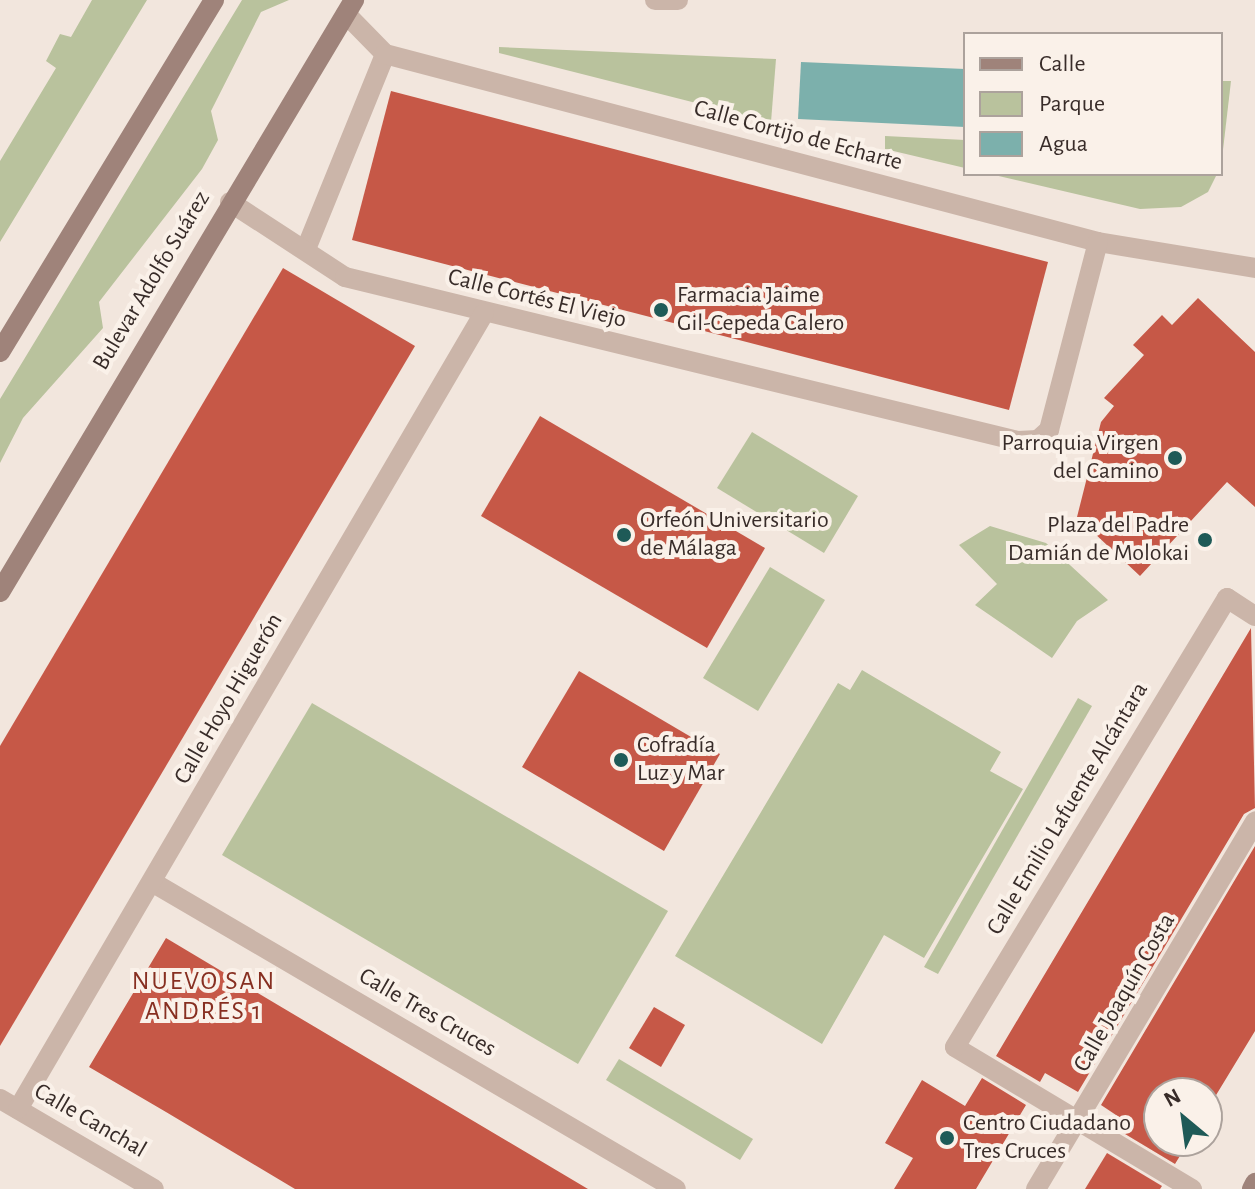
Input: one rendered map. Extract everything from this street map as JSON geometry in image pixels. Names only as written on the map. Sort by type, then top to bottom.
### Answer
[{"type":"street","points":[[0,352],[214,0]]},
{"type":"street","points":[[655,0],[678,0]]},
{"type":"street","points":[[306,249],[385,54],[350,7]]},
{"type":"street","name":"Bulevar Adolfo Suárez","points":[[0,592],[230,202],[350,7]]},
{"type":"street","name":"Calle Cortijo de Echarte","points":[[385,54],[1098,242],[1255,268]]},
{"type":"street","name":"Calle Cortés El Viejo","points":[[230,202],[345,277],[1018,441],[1038,440],[1049,430],[1098,242]]},
{"type":"street","name":"Calle Hoyo Higuerón","points":[[9,1104],[152,882],[484,313]]},
{"type":"street","name":"Calle Emilio Lafuente Alcántara","points":[[1080,1121],[955,1047],[1227,598],[1255,616]]},
{"type":"street","name":"Calle Joaquín Costa","points":[[1036,1189],[1080,1121],[1255,821]]},
{"type":"street","name":"Calle Tres Cruces","points":[[152,882],[676,1189]]},
{"type":"street","name":"Calle Canchal","points":[[9,1104],[154,1189]]},
{"type":"street","points":[[1080,1121],[1192,1189]]},
{"type":"street","points":[[1252,1189],[1255,1183]]},
{"type":"green space","points":[[92,0],[147,0],[0,242],[0,161],[56,68],[46,61],[60,34],[71,37]]},
{"type":"green space","points":[[242,0],[289,0],[261,12],[211,111],[218,140],[202,169],[99,302],[103,328],[23,418],[0,463],[0,399]]},
{"type":"green space","points":[[499,47],[776,59],[771,122],[499,53]]},
{"type":"green space","points":[[1223,81],[1231,81],[1223,150]]},
{"type":"green space","points":[[885,136],[963,140],[963,168],[885,149]]},
{"type":"green space","points":[[999,176],[1216,176],[1208,192],[1181,207],[1140,209]]},
{"type":"green space","points":[[752,432],[858,496],[824,553],[717,488]]},
{"type":"green space","points":[[990,526],[1046,543],[1108,600],[1077,621],[1052,658],[975,605],[997,584],[959,545]]},
{"type":"green space","points":[[770,567],[825,600],[758,711],[703,678]]},
{"type":"green space","points":[[862,670],[1001,752],[990,771],[1023,789],[924,958],[884,935],[822,1044],[675,956],[838,683],[850,690]]},
{"type":"green space","points":[[1078,698],[1092,706],[938,974],[924,967]]},
{"type":"green space","points":[[312,703],[668,911],[578,1064],[222,855]]},
{"type":"green space","points":[[619,1059],[753,1139],[740,1160],[606,1080]]},
{"type":"water","points":[[801,62],[963,69],[963,127],[798,119]]},
{"type":"building","points":[[391,91],[1048,262],[1009,410],[352,240]]},
{"type":"building","points":[[283,268],[415,346],[0,1046],[0,746]]},
{"type":"building","name":"Parroquia Virgen del Camino","points":[[1198,298],[1255,352],[1255,507],[1227,482],[1140,576],[1077,517],[1101,422],[1114,406],[1104,398],[1144,355],[1133,345],[1162,315],[1172,325]]},
{"type":"building","points":[[540,416],[765,548],[707,648],[481,516]]},
{"type":"building","points":[[1251,628],[1255,808],[1244,814],[1078,1092],[1045,1073],[1040,1082],[996,1056]]},
{"type":"building","name":"Cofradía Luz y Mar","points":[[579,671],[720,754],[664,851],[522,767]]},
{"type":"building","points":[[1255,846],[1255,1031],[1223,1084],[1223,1077],[1143,1077],[1143,1145],[1120,1131],[1125,1121],[1101,1105]]},
{"type":"building","points":[[166,938],[588,1189],[295,1189],[89,1067]]},
{"type":"building","points":[[654,1007],[685,1025],[661,1067],[629,1048]]},
{"type":"building","name":"Centro Ciudadano Tres Cruces","points":[[982,1078],[1026,1105],[976,1189],[894,1189],[913,1158],[885,1143],[922,1080],[965,1106]]},
{"type":"building","points":[[1107,1153],[1162,1186],[1160,1189],[1085,1189]]},
{"type":"building","points":[[1163,1157],[1179,1157],[1175,1164]]},
{"type":"place","name":"Farmacia Jaime Gil-Cepeda Calero","points":[[661,310]]},
{"type":"place","name":"Parroquia Virgen del Camino","points":[[1175,458]]},
{"type":"place","name":"Orfeón Universitario de Málaga","points":[[624,535]]},
{"type":"place","name":"Plaza del Padre Damián de Molokai","points":[[1205,540]]},
{"type":"place","name":"Cofradía Luz y Mar","points":[[621,760]]},
{"type":"place","name":"Centro Ciudadano Tres Cruces","points":[[947,1138]]},
{"type":"district","name":"NUEVO SAN ANDRÉS 1","points":[[204,997]]}]
